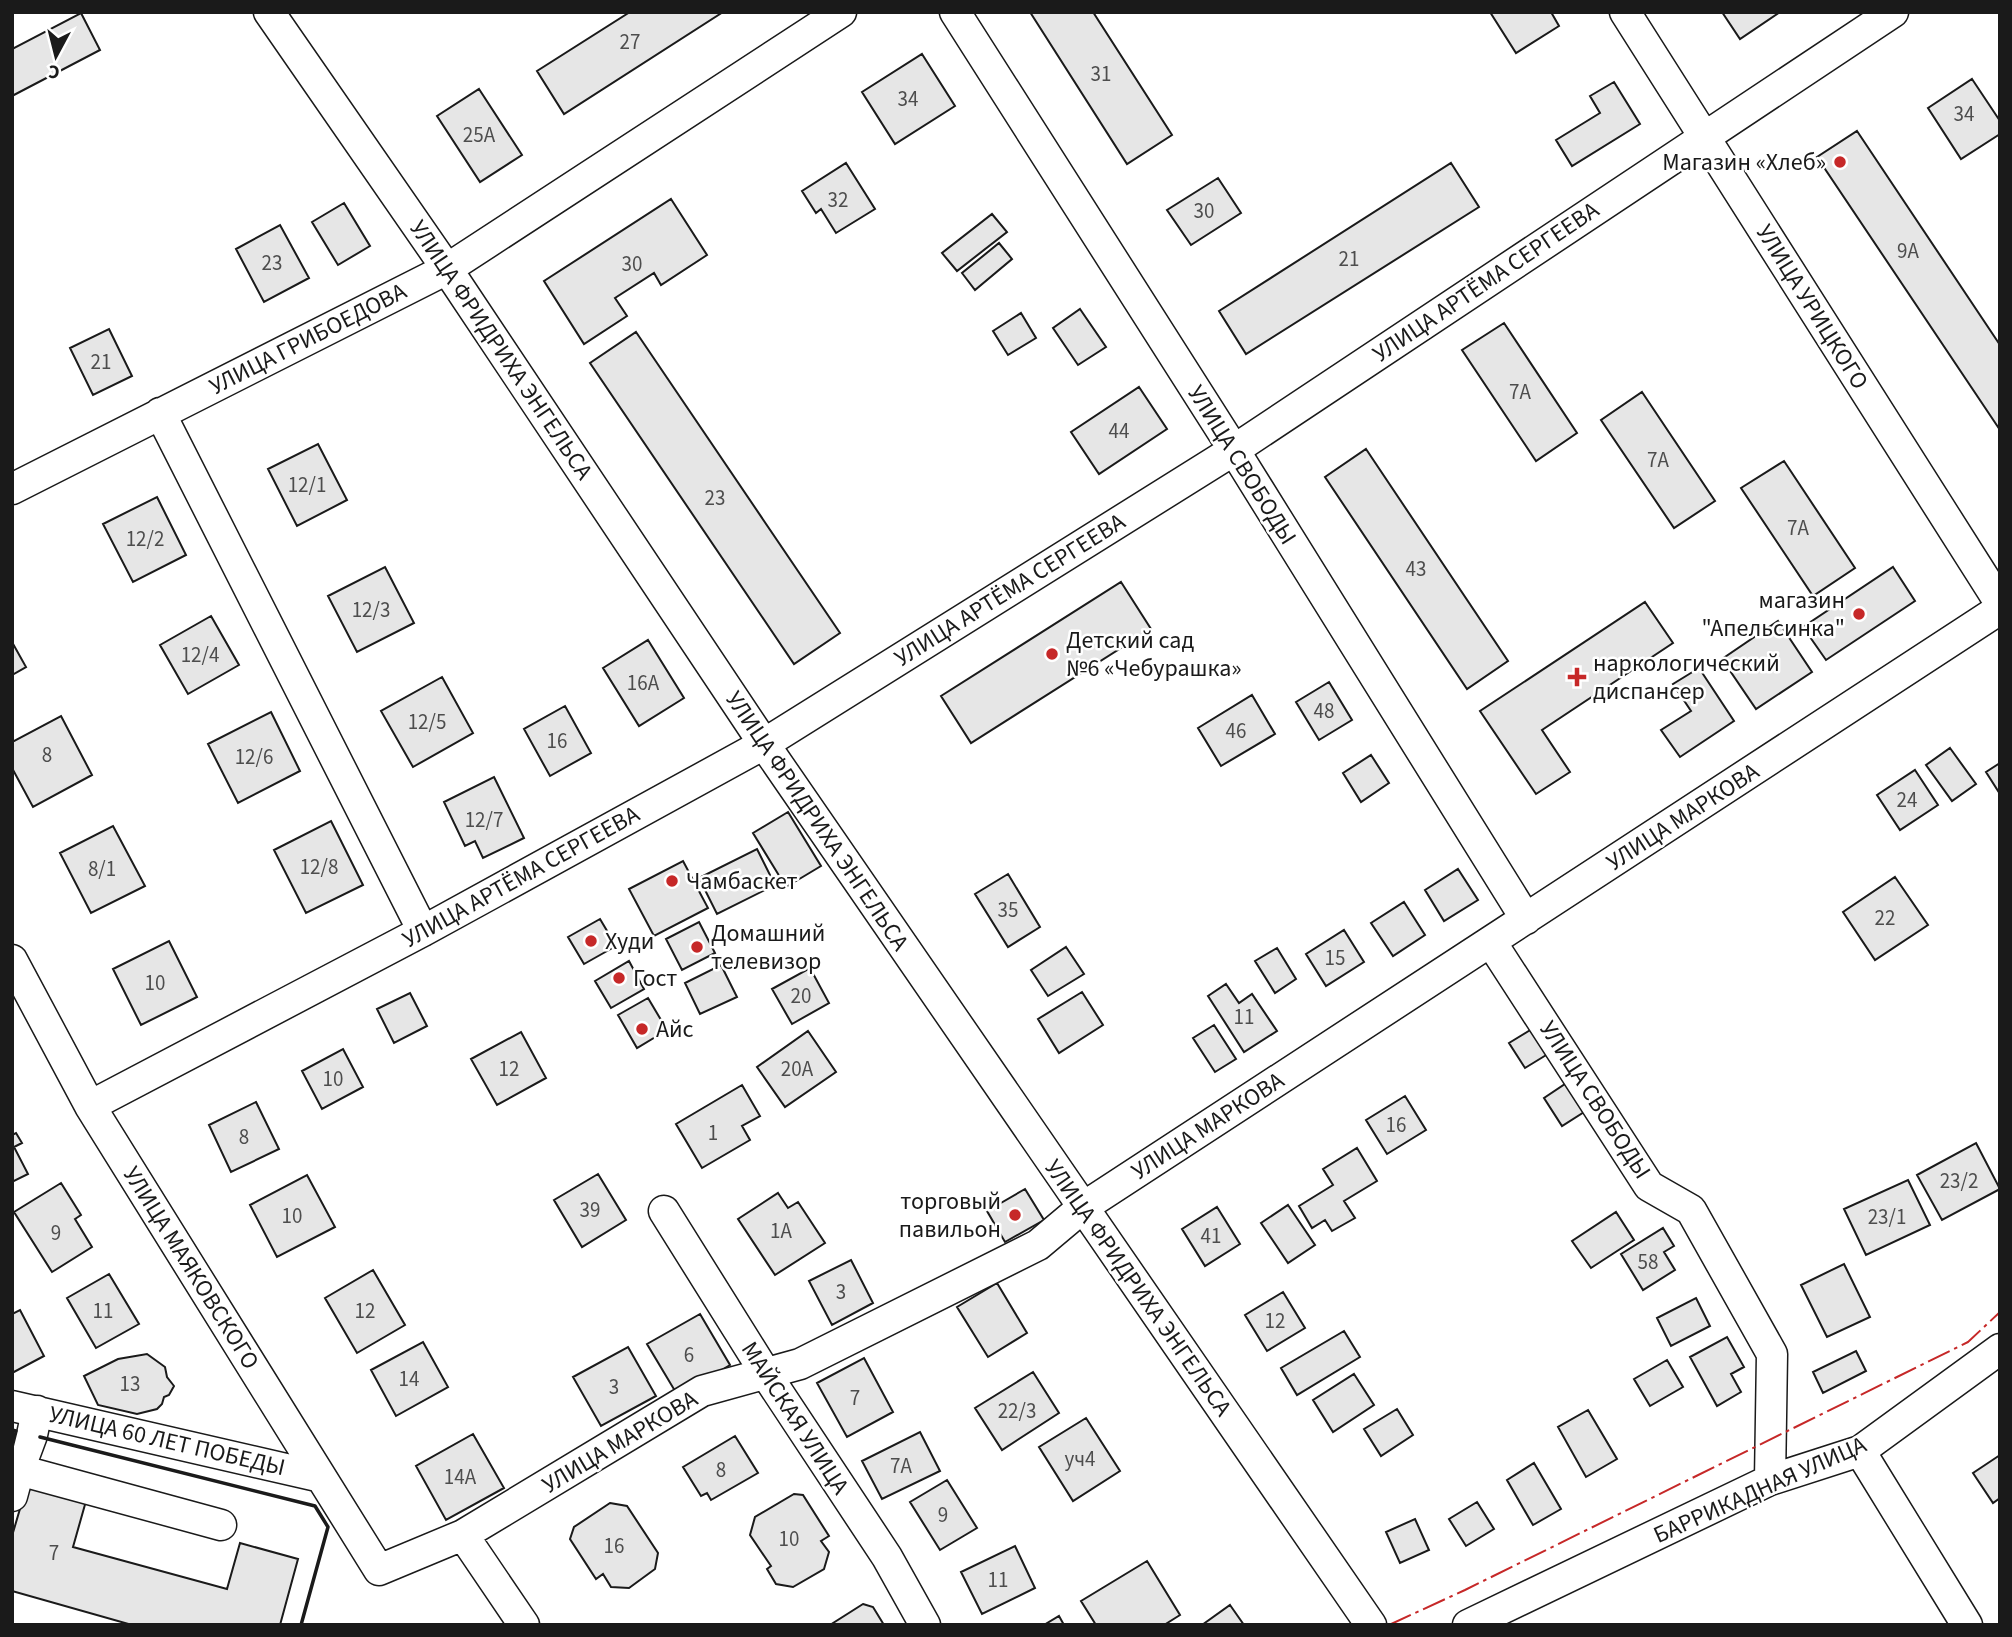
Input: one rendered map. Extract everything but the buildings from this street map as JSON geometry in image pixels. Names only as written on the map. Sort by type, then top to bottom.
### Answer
[{"type":"street","name":"УЛИЦА ФРИДРИХА ЭНГЕЛЬСА","points":[[269,12],[447,269],[764,744],[1371,1625]]},
{"type":"street","name":"УЛИЦА ГРИБОЕДОВА","points":[[12,489],[447,269],[841,12]]},
{"type":"street","name":"УЛИЦА СВОБОДЫ","points":[[956,12],[1234,450],[1526,919]]},
{"type":"street","name":"УЛИЦА УРИЦКОГО","points":[[1625,12],[2000,603]]},
{"type":"street","name":"УЛИЦА АРТЁМА СЕРГЕЕВА","points":[[90,1106],[423,931],[764,744],[1234,450],[1893,12]]},
{"type":"street","points":[[159,413],[423,931]]},
{"type":"street","name":"УЛИЦА МАРКОВА","points":[[379,1570],[463,1535],[702,1391],[800,1364],[1038,1245],[1082,1208],[2000,609]]},
{"type":"street","name":"УЛИЦА СВОБОДЫ","points":[[1491,942],[1649,1186],[1692,1210],[1772,1354],[1770,1480]]},
{"type":"street","name":"УЛИЦА МАЯКОВСКОГО","points":[[12,960],[90,1106],[379,1570]]},
{"type":"street","name":"МАЙСКАЯ УЛИЦА","points":[[664,1211],[766,1374],[887,1557],[925,1625]]},
{"type":"street","name":"БАРРИКАДНАЯ УЛИЦА","points":[[1468,1625],[1770,1480],[1860,1451],[2000,1349]]},
{"type":"street","points":[[25,1408],[32,1435],[16,1483],[221,1525]]},
{"type":"street","name":"УЛИЦА 60 ЛЕТ ПОБЕДЫ","points":[[25,1408],[321,1477]]},
{"type":"street","points":[[1860,1451],[1967,1625]]},
{"type":"street","points":[[463,1535],[524,1625]]},
{"type":"wall","points":[[12,1430],[16,1431],[12,1447]]},
{"type":"wall","points":[[40,1437],[315,1506],[328,1527],[301,1625]]},
{"type":"power","points":[[1389,1625],[1968,1342],[2000,1312]]},
{"type":"place","name":"Магазин «Хлеб»","points":[[1840,162]]},
{"type":"place","name":"магазин \"Апельсинка\"","points":[[1859,614]]},
{"type":"place","name":"Детский сад №6 «Чебурашка»","points":[[1052,654]]},
{"type":"place","name":"наркологический диспансер","points":[[1577,677]]},
{"type":"place","name":"Чамбаскет","points":[[672,881]]},
{"type":"place","name":"Худи","points":[[591,941]]},
{"type":"place","name":"Домашний телевизор","points":[[697,947]]},
{"type":"place","name":"Гост","points":[[619,978]]},
{"type":"place","name":"Айс","points":[[642,1029]]},
{"type":"place","name":"торговый павильон","points":[[1015,1215]]}]
